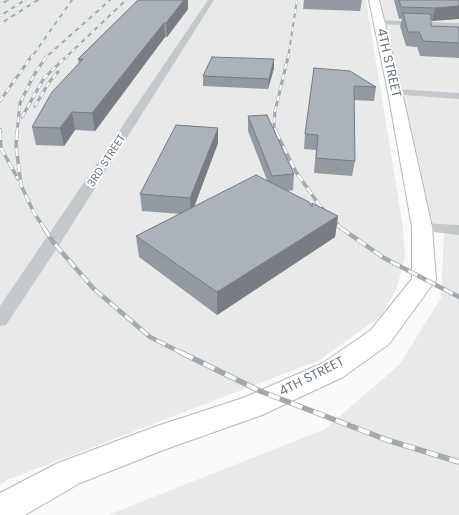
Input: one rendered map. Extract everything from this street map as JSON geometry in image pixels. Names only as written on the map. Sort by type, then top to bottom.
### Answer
[{"type":"main road","name":"4TH STREET","points":[[0,512],[69,473],[157,438],[252,407],[333,370],[380,337],[424,280],[422,226],[395,92],[374,0]]},
{"type":"street","name":"3RD STREET","points":[[0,320],[58,236],[211,0]]},
{"type":"street","points":[[378,22],[459,25]]},
{"type":"street","points":[[395,92],[459,96]]},
{"type":"street","points":[[422,226],[459,230]]},
{"type":"shaded area","points":[[0,0],[366,0],[403,227],[405,257],[397,287],[382,315],[320,360],[7,480],[0,485]]},
{"type":"shaded area","points":[[380,0],[459,0],[459,515],[108,515],[325,429],[399,365],[441,298],[444,232],[430,231]]},
{"type":"building","points":[[138,0],[184,0],[92,113],[72,112],[60,128],[32,127],[52,92],[83,59],[78,59]]},
{"type":"building","points":[[399,0],[459,0],[459,6],[435,8],[401,7]]},
{"type":"building","points":[[403,13],[431,14],[431,26],[459,27],[459,43],[423,41],[419,32],[408,32]]},
{"type":"building","points":[[212,57],[274,59],[269,79],[203,76]]},
{"type":"building","points":[[314,68],[350,71],[376,87],[354,86],[355,161],[316,158],[318,135],[305,134]]},
{"type":"building","points":[[267,115],[294,174],[272,176],[248,116]]},
{"type":"building","points":[[176,125],[218,128],[190,198],[140,194]]},
{"type":"building","points":[[256,175],[309,202],[312,207],[312,203],[338,216],[217,292],[136,236]]},
{"type":"railway","points":[[0,5],[8,0]]},
{"type":"railway","points":[[0,16],[25,0]]},
{"type":"railway","points":[[0,24],[38,0]]},
{"type":"railway","points":[[31,58],[72,0]]},
{"type":"railway","points":[[46,57],[110,0]]},
{"type":"railway","points":[[65,58],[126,0]]},
{"type":"railway","points":[[288,58],[297,0]]},
{"type":"railway","points":[[0,101],[31,57]]},
{"type":"railway","points":[[17,133],[20,103],[34,75],[46,57]]},
{"type":"railway","points":[[22,117],[44,78],[66,57]]},
{"type":"railway","points":[[277,133],[274,127],[275,111],[288,57]]},
{"type":"railway","points":[[35,106],[50,81],[58,72]]},
{"type":"railway","points":[[0,132],[1,148],[18,179]]},
{"type":"railway","points":[[17,132],[16,146],[21,185],[34,213],[45,229]]},
{"type":"railway","points":[[276,132],[296,172],[320,206],[341,228]]},
{"type":"railway","points":[[44,228],[53,242],[93,288],[150,337],[182,353]]},
{"type":"railway","points":[[341,228],[384,258],[459,297]]},
{"type":"railway","points":[[182,353],[260,391],[387,440],[459,462]]}]
